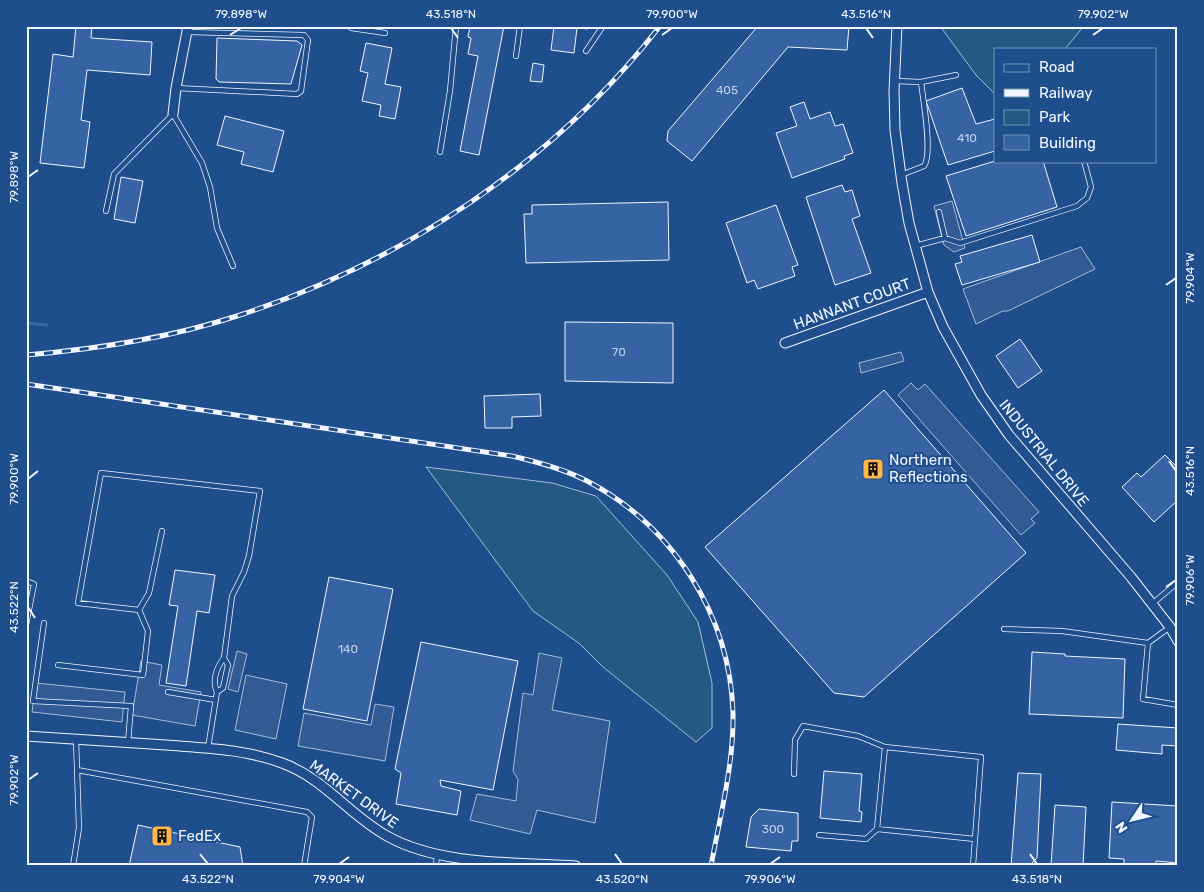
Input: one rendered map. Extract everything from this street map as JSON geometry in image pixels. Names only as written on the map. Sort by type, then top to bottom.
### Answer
[{"type":"street","name":"INDUSTRIAL DRIVE","points":[[897,26],[894,130],[909,223],[928,292],[962,362],[993,413],[1009,435],[1131,577],[1178,641]]},
{"type":"street","points":[[173,114],[176,88],[188,29]]},
{"type":"street","name":"HANNANT COURT","points":[[784,343],[928,292]]},
{"type":"street","name":"MARKET DRIVE","points":[[26,736],[208,748],[257,755],[299,770],[324,786],[363,820],[386,836],[416,849],[456,859],[500,864],[576,866]]},
{"type":"lane","points":[[350,26],[351,28],[384,33]]},
{"type":"lane","points":[[440,152],[450,91],[456,26]]},
{"type":"lane","points":[[516,56],[520,26]]},
{"type":"lane","points":[[586,51],[603,26]]},
{"type":"lane","points":[[176,88],[297,94],[302,91],[308,40],[304,35],[188,29]]},
{"type":"lane","points":[[894,80],[921,82],[956,75]]},
{"type":"lane","points":[[901,175],[924,166],[927,158],[928,142],[921,82]]},
{"type":"lane","points":[[106,211],[114,174],[173,114],[202,163],[210,187],[217,228],[233,266]]},
{"type":"lane","points":[[915,246],[945,238],[960,243],[1077,206],[1087,198],[1091,187],[1084,162]]},
{"type":"lane","points":[[939,212],[945,238]]},
{"type":"lane","points":[[139,610],[78,603],[101,473],[260,491],[249,556],[244,572],[232,596],[224,658],[218,665],[214,685],[217,692],[208,748]]},
{"type":"lane","points":[[139,610],[149,594],[162,531]]},
{"type":"lane","points":[[26,581],[34,584],[26,625]]},
{"type":"lane","points":[[1152,604],[1178,582]]},
{"type":"lane","points":[[58,665],[143,676],[148,631],[139,610]]},
{"type":"lane","points":[[44,622],[33,701],[131,706],[128,742]]},
{"type":"lane","points":[[1004,629],[1062,631],[1148,643],[1170,628]]},
{"type":"lane","points":[[1148,643],[1143,700],[1178,705]]},
{"type":"lane","points":[[217,692],[224,688],[228,665],[224,658]]},
{"type":"lane","points":[[168,692],[216,700]]},
{"type":"lane","points":[[794,774],[796,740],[803,726],[858,736],[885,747],[981,757],[973,866]]},
{"type":"lane","points":[[73,866],[79,828],[76,739]]},
{"type":"lane","points":[[819,835],[866,839],[877,829],[885,747]]},
{"type":"lane","points":[[77,770],[307,812],[312,817],[304,866]]},
{"type":"lane","points":[[877,829],[975,839]]},
{"type":"lane","points":[[436,866],[438,854]]},
{"type":"green space","points":[[940,26],[1084,26],[1066,48],[994,48],[994,93],[976,75]]},
{"type":"green space","points":[[426,467],[552,483],[596,496],[667,575],[698,622],[712,683],[712,728],[696,742],[603,667],[580,644],[533,611]]},
{"type":"shaded area","points":[[952,201],[965,248],[954,252],[944,245],[934,206]]},
{"type":"shaded area","points":[[1081,247],[1095,269],[1008,311],[1003,311],[976,324],[963,289]]},
{"type":"shaded area","points":[[901,352],[904,361],[861,373],[859,363]]},
{"type":"shaded area","points":[[911,383],[918,390],[925,384],[1039,512],[1031,519],[1035,523],[1021,535],[898,395]]},
{"type":"shaded area","points":[[237,651],[247,654],[238,692],[228,689]]},
{"type":"shaded area","points":[[539,653],[562,658],[552,710],[610,721],[595,823],[537,810],[530,834],[470,820],[477,794],[516,801],[518,779],[513,771],[523,693],[533,695]]},
{"type":"shaded area","points":[[141,661],[162,665],[159,685],[201,692],[195,726],[132,715]]},
{"type":"shaded area","points":[[246,675],[287,684],[276,739],[235,730]]},
{"type":"shaded area","points":[[36,683],[125,692],[122,722],[32,712]]},
{"type":"shaded area","points":[[375,704],[394,707],[385,761],[298,746],[304,713],[371,725]]},
{"type":"building","points":[[76,26],[92,26],[91,38],[152,42],[150,75],[87,70],[81,120],[90,122],[84,168],[40,163],[53,54],[73,57]]},
{"type":"building","points":[[470,26],[504,26],[479,155],[460,151],[478,56],[468,54],[471,38],[468,37]]},
{"type":"building","points":[[554,26],[589,26],[588,29],[577,28],[574,53],[551,50]]},
{"type":"building","points":[[758,26],[849,26],[847,50],[788,47],[692,161],[667,141],[668,131]]},
{"type":"building","points":[[217,38],[297,41],[302,45],[291,84],[219,82],[216,79]]},
{"type":"building","points":[[366,43],[392,48],[385,84],[401,87],[395,119],[379,116],[381,105],[362,101],[368,73],[360,71]]},
{"type":"building","points":[[533,63],[544,65],[542,82],[530,81]]},
{"type":"building","points":[[962,88],[976,124],[994,119],[994,151],[948,165],[926,101]]},
{"type":"building","points":[[804,102],[810,119],[830,112],[835,126],[843,124],[853,153],[844,156],[845,159],[792,178],[776,133],[797,126],[790,107]]},
{"type":"building","points":[[225,116],[284,131],[273,172],[241,164],[244,152],[217,145]]},
{"type":"building","points":[[994,161],[1043,162],[1057,207],[966,236],[946,176]]},
{"type":"building","points":[[121,177],[143,181],[135,223],[114,219]]},
{"type":"building","points":[[842,185],[845,192],[852,190],[860,216],[852,219],[871,273],[835,285],[806,197]]},
{"type":"building","points":[[668,202],[669,260],[526,263],[524,214],[532,214],[532,205]]},
{"type":"building","points":[[776,205],[798,265],[792,267],[795,276],[758,289],[754,280],[747,283],[726,223]]},
{"type":"building","points":[[1032,235],[1040,262],[962,285],[955,264],[962,262],[960,256]]},
{"type":"building","points":[[565,322],[673,323],[673,383],[565,381]]},
{"type":"building","points":[[1020,339],[1042,371],[1018,388],[996,356]]},
{"type":"building","name":"Northern Reflections","points":[[884,390],[1026,553],[864,697],[834,693],[705,547]]},
{"type":"building","points":[[540,394],[541,416],[512,417],[512,428],[485,428],[484,396]]},
{"type":"building","points":[[1165,455],[1178,468],[1178,500],[1154,522],[1122,487],[1137,473],[1141,477]]},
{"type":"building","points":[[175,570],[215,575],[209,613],[197,611],[186,686],[166,683],[178,606],[169,605]]},
{"type":"building","points":[[329,577],[393,589],[367,721],[303,709]]},
{"type":"building","points":[[421,642],[518,661],[493,790],[440,780],[441,786],[461,791],[457,815],[396,804],[401,773],[395,769]]},
{"type":"building","points":[[1032,652],[1065,654],[1065,656],[1125,659],[1123,718],[1029,714]]},
{"type":"building","points":[[1118,724],[1178,728],[1178,746],[1162,745],[1162,754],[1116,750]]},
{"type":"building","points":[[824,771],[862,774],[859,811],[862,812],[861,822],[820,818]]},
{"type":"building","points":[[1018,773],[1041,774],[1037,858],[1029,866],[1011,866]]},
{"type":"building","points":[[1112,802],[1178,806],[1178,863],[1156,861],[1156,866],[1124,866],[1124,859],[1109,858]]},
{"type":"building","points":[[1055,805],[1086,807],[1083,866],[1051,866]]},
{"type":"building","points":[[759,809],[798,813],[798,841],[792,841],[791,851],[746,847],[751,817]]},
{"type":"building","name":"FedEx","points":[[138,825],[240,847],[243,866],[129,866]]},
{"type":"waterway","points":[[26,323],[47,325]]},
{"type":"railway","points":[[26,355],[133,342],[185,331],[237,316],[298,294],[357,268],[415,237],[470,202],[523,164],[572,122],[618,76],[660,26]]},
{"type":"railway","points":[[26,384],[512,456],[541,463],[569,473],[587,481],[618,500],[646,522],[670,548],[691,577],[708,608],[721,642],[729,677],[733,732],[726,790],[711,866]]},
{"type":"place","name":"Northern Reflections","points":[[873,469]]},
{"type":"place","name":"FedEx","points":[[162,836]]}]
